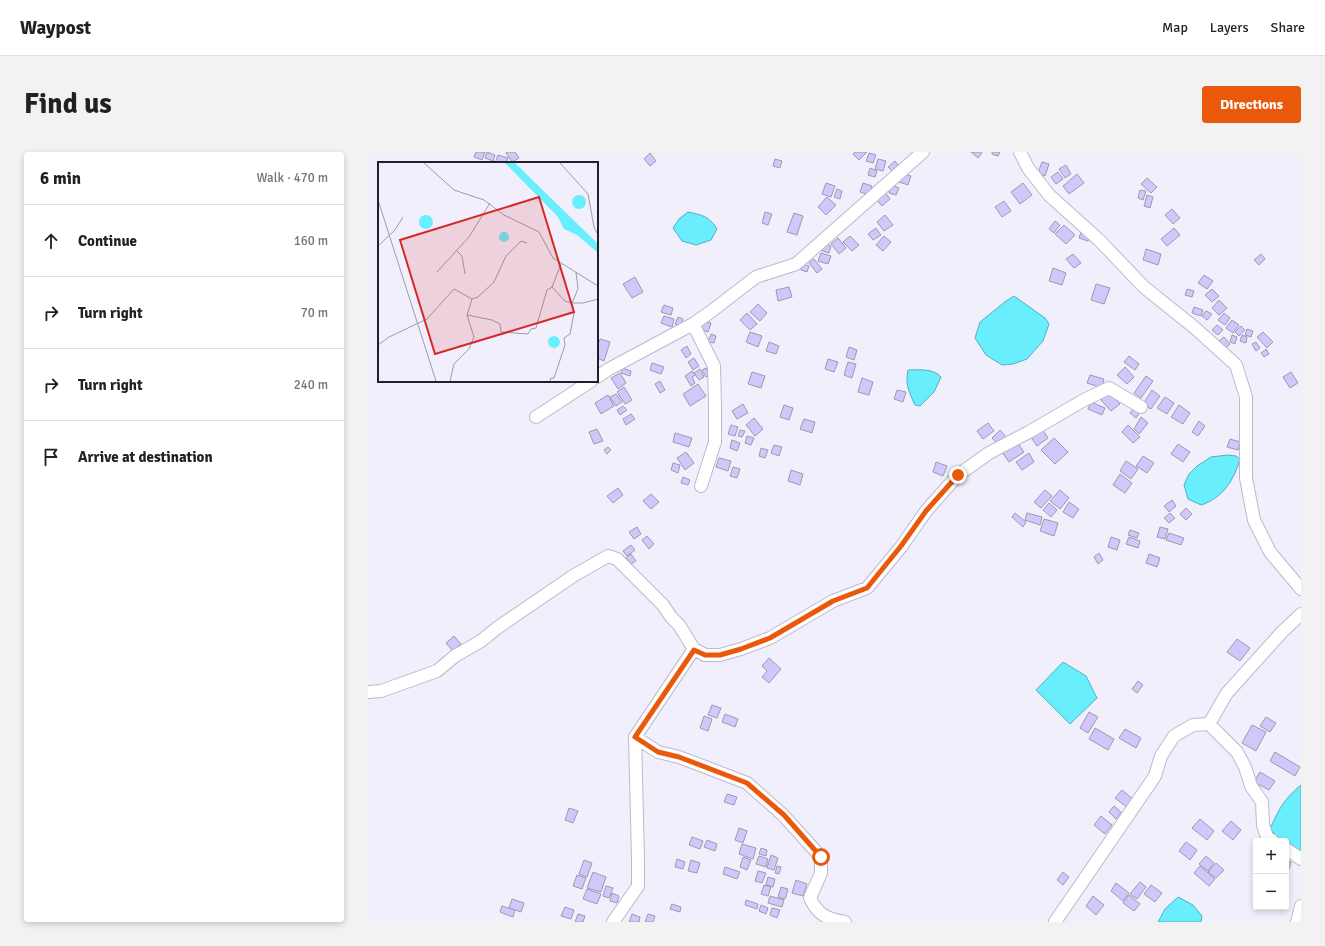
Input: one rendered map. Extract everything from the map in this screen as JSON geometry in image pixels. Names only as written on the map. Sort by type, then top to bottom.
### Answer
[{"type":"street","points":[[598,376],[693,324],[756,277],[796,264],[923,152]]},
{"type":"street","points":[[1020,152],[1028,168],[1049,195],[1099,240],[1144,287],[1195,328],[1236,365],[1246,397],[1246,478],[1254,520],[1270,552],[1301,589]]},
{"type":"street","points":[[693,324],[714,366],[716,406],[715,442],[701,486]]},
{"type":"street","points":[[536,418],[590,382]]},
{"type":"street","points":[[368,692],[381,691],[437,671],[455,656],[481,641],[497,628],[573,576],[608,556],[617,560],[663,605],[671,617],[679,625],[694,650],[705,655],[720,655],[741,649],[770,638],[833,601],[867,588],[901,546],[926,511],[958,475],[989,453],[1084,400],[1109,388],[1141,408]]},
{"type":"street","points":[[1210,724],[1227,693],[1282,632],[1301,614]]},
{"type":"street","points":[[613,922],[638,886],[635,737],[694,650]]},
{"type":"street","points":[[1055,922],[1155,776],[1161,756],[1174,736],[1193,725],[1210,724],[1237,752],[1245,767],[1251,786],[1262,802],[1263,825],[1268,838]]},
{"type":"street","points":[[635,737],[658,752],[679,757],[747,783],[784,815],[821,857],[821,874],[810,898],[816,909],[832,920],[845,922]]},
{"type":"street","points":[[1289,852],[1301,859]]},
{"type":"street","points":[[1297,922],[1301,906]]},
{"type":"water","points":[[688,212],[705,217],[711,221],[717,229],[711,240],[696,245],[682,241],[673,228],[679,219]]},
{"type":"water","points":[[1014,296],[1045,318],[1049,324],[1043,341],[1027,359],[1013,364],[1002,365],[986,355],[975,338],[980,322]]},
{"type":"water","points":[[908,370],[930,371],[941,377],[934,392],[920,406],[915,405],[909,392],[907,384]]},
{"type":"water","points":[[1228,455],[1236,456],[1240,459],[1231,481],[1221,493],[1216,498],[1201,505],[1188,499],[1184,485],[1189,474],[1197,466],[1211,457]]},
{"type":"water","points":[[1063,662],[1086,676],[1097,698],[1070,724],[1036,690]]},
{"type":"water","points":[[1301,785],[1300,851],[1289,846],[1289,838],[1279,838],[1270,829],[1282,805]]},
{"type":"water","points":[[1178,897],[1193,905],[1202,916],[1201,922],[1158,922],[1165,909]]},
{"type":"building","points":[[476,152],[485,152],[482,160],[474,157]]},
{"type":"building","points":[[487,152],[495,155],[493,161],[485,158]]},
{"type":"building","points":[[515,152],[519,158],[512,162],[506,153]]},
{"type":"building","points":[[855,152],[867,152],[859,160],[853,154]]},
{"type":"building","points":[[971,152],[980,152],[982,153],[978,158]]},
{"type":"building","points":[[992,152],[1000,152],[998,156],[992,154]]},
{"type":"building","points":[[650,153],[656,161],[650,166],[644,159]]},
{"type":"building","points":[[869,153],[876,155],[873,163],[866,161]]},
{"type":"building","points":[[498,155],[508,158],[506,162],[495,162]]},
{"type":"building","points":[[775,159],[782,161],[780,168],[773,166]]},
{"type":"building","points":[[878,159],[886,161],[883,171],[875,169]]},
{"type":"building","points":[[895,161],[901,169],[895,174],[888,167]]},
{"type":"building","points":[[1042,162],[1049,164],[1045,176],[1038,173]]},
{"type":"building","points":[[1066,165],[1071,174],[1065,178],[1059,169]]},
{"type":"building","points":[[870,168],[877,171],[875,177],[868,175]]},
{"type":"building","points":[[1058,172],[1063,179],[1056,184],[1051,177]]},
{"type":"building","points":[[902,173],[911,176],[908,185],[899,182]]},
{"type":"building","points":[[1077,174],[1084,183],[1069,194],[1063,186]]},
{"type":"building","points":[[1147,178],[1157,187],[1151,193],[1141,184]]},
{"type":"building","points":[[826,183],[835,186],[831,197],[822,194]]},
{"type":"building","points":[[863,183],[872,186],[869,195],[860,192]]},
{"type":"building","points":[[1023,183],[1032,195],[1020,204],[1011,192]]},
{"type":"building","points":[[891,185],[899,188],[896,195],[889,193]]},
{"type":"building","points":[[837,189],[842,191],[840,199],[834,197]]},
{"type":"building","points":[[1140,190],[1146,191],[1143,200],[1138,198]]},
{"type":"building","points":[[884,191],[890,199],[882,206],[875,198]]},
{"type":"building","points":[[1147,195],[1153,197],[1150,208],[1144,206]]},
{"type":"building","points":[[827,197],[836,205],[826,215],[818,207]]},
{"type":"building","points":[[1004,201],[1011,211],[1002,217],[995,207]]},
{"type":"building","points":[[1172,209],[1180,218],[1173,224],[1165,215]]},
{"type":"building","points":[[765,212],[772,214],[768,225],[762,223]]},
{"type":"building","points":[[794,213],[803,216],[797,235],[787,232]]},
{"type":"building","points":[[885,215],[893,225],[884,231],[877,222]]},
{"type":"building","points":[[1055,221],[1060,225],[1054,233],[1049,229]]},
{"type":"building","points":[[1064,225],[1075,235],[1066,244],[1055,234]]},
{"type":"building","points":[[876,228],[881,235],[873,240],[868,234]]},
{"type":"building","points":[[1174,228],[1180,235],[1167,246],[1161,239]]},
{"type":"building","points":[[1081,232],[1090,235],[1088,241],[1079,238]]},
{"type":"building","points":[[850,236],[859,245],[852,251],[843,242]]},
{"type":"building","points":[[884,236],[891,242],[883,251],[876,245]]},
{"type":"building","points":[[838,238],[846,248],[839,254],[831,244]]},
{"type":"building","points":[[823,243],[831,246],[829,253],[820,250]]},
{"type":"building","points":[[1146,249],[1161,254],[1158,265],[1143,260]]},
{"type":"building","points":[[821,253],[831,256],[828,264],[818,261]]},
{"type":"building","points":[[1073,254],[1081,263],[1074,268],[1066,259]]},
{"type":"building","points":[[1261,254],[1265,259],[1259,265],[1254,260]]},
{"type":"building","points":[[814,259],[822,269],[817,273],[809,263]]},
{"type":"building","points":[[803,264],[809,266],[807,272],[801,270]]},
{"type":"building","points":[[1053,268],[1066,273],[1062,285],[1049,281]]},
{"type":"building","points":[[1204,275],[1213,281],[1207,289],[1198,283]]},
{"type":"building","points":[[635,277],[643,292],[632,298],[623,284]]},
{"type":"building","points":[[1096,284],[1110,288],[1104,304],[1091,300]]},
{"type":"building","points":[[789,287],[792,297],[778,301],[776,290]]},
{"type":"building","points":[[1187,289],[1194,291],[1192,297],[1185,295]]},
{"type":"building","points":[[1212,289],[1219,296],[1212,302],[1205,295]]},
{"type":"building","points":[[1219,300],[1227,308],[1219,315],[1212,308]]},
{"type":"building","points":[[758,304],[767,313],[760,321],[750,312]]},
{"type":"building","points":[[664,305],[673,308],[671,315],[661,312]]},
{"type":"building","points":[[1194,307],[1203,310],[1201,316],[1192,313]]},
{"type":"building","points":[[1206,311],[1212,314],[1207,320],[1202,316]]},
{"type":"building","points":[[747,313],[757,324],[750,330],[740,320]]},
{"type":"building","points":[[1224,313],[1230,318],[1225,325],[1218,320]]},
{"type":"building","points":[[664,316],[674,319],[672,327],[661,323]]},
{"type":"building","points":[[678,317],[683,319],[681,326],[675,324]]},
{"type":"building","points":[[701,320],[711,323],[708,332],[699,329]]},
{"type":"building","points":[[1232,320],[1239,325],[1233,333],[1226,328]]},
{"type":"building","points":[[1217,325],[1223,330],[1218,335],[1212,330]]},
{"type":"building","points":[[1241,326],[1245,330],[1239,336],[1235,332]]},
{"type":"building","points":[[1247,329],[1253,331],[1251,337],[1245,335]]},
{"type":"building","points":[[750,332],[762,336],[758,347],[746,342]]},
{"type":"building","points":[[1263,332],[1273,342],[1267,348],[1257,337]]},
{"type":"building","points":[[711,334],[716,336],[714,343],[708,342]]},
{"type":"building","points":[[1232,335],[1237,337],[1235,344],[1230,342]]},
{"type":"building","points":[[1242,335],[1247,337],[1246,343],[1240,341]]},
{"type":"building","points":[[1224,337],[1230,344],[1225,349],[1219,341]]},
{"type":"building","points":[[600,339],[610,342],[604,361],[598,358],[598,344]]},
{"type":"building","points":[[769,342],[779,346],[776,354],[766,351]]},
{"type":"building","points":[[1256,342],[1260,348],[1256,351],[1252,344]]},
{"type":"building","points":[[687,346],[691,354],[686,358],[681,350]]},
{"type":"building","points":[[849,347],[857,350],[854,360],[846,357]]},
{"type":"building","points":[[1266,349],[1269,354],[1264,357],[1261,353]]},
{"type":"building","points":[[1129,356],[1139,364],[1135,370],[1124,362]]},
{"type":"building","points":[[694,358],[699,366],[693,370],[688,362]]},
{"type":"building","points":[[828,359],[838,362],[834,372],[825,369]]},
{"type":"building","points":[[848,362],[856,364],[852,378],[844,375]]},
{"type":"building","points":[[652,363],[664,367],[661,374],[650,370]]},
{"type":"building","points":[[1125,367],[1134,377],[1127,384],[1117,375]]},
{"type":"building","points":[[623,368],[631,371],[630,376],[621,373]]},
{"type":"building","points":[[706,368],[710,375],[706,377],[702,370]]},
{"type":"building","points":[[700,369],[704,377],[699,380],[694,373]]},
{"type":"building","points":[[692,371],[695,375],[692,377],[695,383],[691,386],[685,376]]},
{"type":"building","points":[[752,372],[765,376],[761,388],[748,384]]},
{"type":"building","points":[[1291,372],[1298,383],[1290,388],[1283,377]]},
{"type":"building","points":[[620,373],[626,383],[618,389],[611,378]]},
{"type":"building","points":[[1090,375],[1104,379],[1102,388],[1087,383]]},
{"type":"building","points":[[1146,376],[1153,381],[1141,398],[1134,393]]},
{"type":"building","points":[[862,378],[873,382],[869,395],[858,392]]},
{"type":"building","points":[[660,381],[665,390],[660,393],[655,384]]},
{"type":"building","points":[[698,384],[706,396],[690,406],[683,394]]},
{"type":"building","points":[[624,387],[632,400],[625,404],[617,392]]},
{"type":"building","points":[[897,390],[906,392],[903,402],[894,399]]},
{"type":"building","points":[[1152,390],[1160,396],[1151,409],[1143,404]]},
{"type":"building","points":[[1109,392],[1120,404],[1111,411],[1101,400]]},
{"type":"building","points":[[616,394],[622,402],[616,406],[610,397]]},
{"type":"building","points":[[608,395],[614,406],[601,414],[595,403]]},
{"type":"building","points":[[1165,397],[1174,403],[1167,414],[1157,408]]},
{"type":"building","points":[[1091,402],[1105,408],[1102,415],[1088,409]]},
{"type":"building","points":[[743,404],[748,413],[737,419],[732,411]]},
{"type":"building","points":[[784,405],[793,408],[789,420],[780,417]]},
{"type":"building","points":[[1136,405],[1142,409],[1136,418],[1130,413]]},
{"type":"building","points":[[1179,405],[1190,413],[1183,424],[1171,417]]},
{"type":"building","points":[[623,406],[627,410],[620,415],[617,410]]},
{"type":"building","points":[[631,414],[635,419],[626,425],[623,419]]},
{"type":"building","points":[[1141,417],[1148,423],[1139,434],[1134,429]]},
{"type":"building","points":[[754,418],[763,429],[755,436],[746,425]]},
{"type":"building","points":[[804,419],[815,422],[812,433],[800,429]]},
{"type":"building","points":[[1199,421],[1205,426],[1198,436],[1192,432]]},
{"type":"building","points":[[988,423],[994,431],[983,439],[977,431]]},
{"type":"building","points":[[731,425],[738,427],[735,436],[728,434]]},
{"type":"building","points":[[1128,425],[1140,437],[1133,443],[1122,432]]},
{"type":"building","points":[[597,429],[603,441],[594,444],[589,432]]},
{"type":"building","points":[[1042,429],[1048,438],[1037,446],[1031,437]]},
{"type":"building","points":[[740,430],[745,431],[742,437],[738,436]]},
{"type":"building","points":[[1000,430],[1006,437],[998,444],[992,438]]},
{"type":"building","points":[[675,433],[692,438],[689,447],[673,442]]},
{"type":"building","points":[[747,436],[754,438],[751,445],[745,443]]},
{"type":"building","points":[[1054,438],[1068,452],[1055,464],[1041,450]]},
{"type":"building","points":[[1230,439],[1240,442],[1238,450],[1227,447]]},
{"type":"building","points":[[732,440],[740,443],[737,451],[730,448]]},
{"type":"building","points":[[1017,442],[1024,452],[1009,462],[1002,452]]},
{"type":"building","points":[[1178,444],[1190,452],[1183,462],[1171,454]]},
{"type":"building","points":[[774,445],[782,447],[779,456],[771,453]]},
{"type":"building","points":[[608,447],[611,450],[607,454],[604,450]]},
{"type":"building","points":[[761,448],[768,450],[765,458],[759,456]]},
{"type":"building","points":[[686,452],[694,463],[685,470],[677,458]]},
{"type":"building","points":[[1029,453],[1034,462],[1022,470],[1016,462]]},
{"type":"building","points":[[1143,456],[1154,463],[1147,473],[1136,466]]},
{"type":"building","points":[[719,458],[731,461],[728,471],[716,467]]},
{"type":"building","points":[[1126,461],[1138,469],[1131,479],[1120,471]]},
{"type":"building","points":[[936,462],[947,466],[943,476],[933,472]]},
{"type":"building","points":[[673,463],[680,465],[678,473],[671,470]]},
{"type":"building","points":[[733,467],[740,469],[737,478],[730,476]]},
{"type":"building","points":[[791,470],[803,474],[800,485],[788,481]]},
{"type":"building","points":[[1120,474],[1132,483],[1125,493],[1113,485]]},
{"type":"building","points":[[683,477],[690,480],[688,485],[681,483]]},
{"type":"building","points":[[618,488],[623,495],[613,503],[607,496]]},
{"type":"building","points":[[1045,490],[1052,496],[1041,508],[1034,502]]},
{"type":"building","points":[[1060,490],[1069,498],[1060,509],[1050,501]]},
{"type":"building","points":[[651,494],[659,502],[651,509],[643,501]]},
{"type":"building","points":[[1172,500],[1176,506],[1169,512],[1164,506]]},
{"type":"building","points":[[1069,502],[1079,509],[1073,518],[1063,512]]},
{"type":"building","points":[[1049,503],[1057,510],[1051,517],[1043,510]]},
{"type":"building","points":[[1186,508],[1192,514],[1186,520],[1180,514]]},
{"type":"building","points":[[1015,513],[1026,522],[1023,527],[1012,517]]},
{"type":"building","points":[[1027,513],[1042,517],[1040,525],[1025,520]]},
{"type":"building","points":[[1170,513],[1175,518],[1169,523],[1164,518]]},
{"type":"building","points":[[1044,519],[1058,523],[1054,536],[1040,531]]},
{"type":"building","points":[[637,527],[641,534],[634,539],[629,532]]},
{"type":"building","points":[[1160,527],[1168,529],[1165,539],[1157,537]]},
{"type":"building","points":[[1130,530],[1139,533],[1137,538],[1128,535]]},
{"type":"building","points":[[1169,533],[1184,538],[1181,545],[1166,540]]},
{"type":"building","points":[[647,536],[654,544],[649,549],[642,540]]},
{"type":"building","points":[[1111,537],[1120,540],[1117,550],[1108,547]]},
{"type":"building","points":[[1129,537],[1140,541],[1138,548],[1126,544]]},
{"type":"building","points":[[631,545],[635,550],[627,556],[623,551]]},
{"type":"building","points":[[1099,553],[1103,560],[1098,564],[1094,557]]},
{"type":"building","points":[[631,554],[636,561],[631,564],[626,558]]},
{"type":"building","points":[[1149,554],[1160,558],[1157,567],[1146,563]]},
{"type":"building","points":[[454,636],[461,644],[453,651],[446,643]]},
{"type":"building","points":[[1237,639],[1250,648],[1240,661],[1227,652]]},
{"type":"building","points":[[769,658],[781,669],[769,683],[762,677],[767,671],[762,666]]},
{"type":"building","points":[[1138,681],[1143,685],[1137,693],[1132,689]]},
{"type":"building","points":[[712,705],[721,708],[717,718],[708,715]]},
{"type":"building","points":[[1089,712],[1098,717],[1088,733],[1080,728]]},
{"type":"building","points":[[725,714],[738,719],[735,727],[722,722]]},
{"type":"building","points":[[704,716],[712,719],[708,731],[700,728]]},
{"type":"building","points":[[1266,717],[1276,723],[1270,732],[1260,726]]},
{"type":"building","points":[[1252,725],[1266,732],[1256,751],[1242,743]]},
{"type":"building","points":[[1095,728],[1114,739],[1108,750],[1089,739]]},
{"type":"building","points":[[1125,729],[1141,738],[1136,748],[1119,738]]},
{"type":"building","points":[[1275,752],[1300,767],[1295,776],[1270,761]]},
{"type":"building","points":[[1260,772],[1275,781],[1269,790],[1254,782]]},
{"type":"building","points":[[1122,790],[1134,800],[1128,808],[1115,798]]},
{"type":"building","points":[[727,794],[737,797],[734,805],[724,802]]},
{"type":"building","points":[[1114,806],[1121,812],[1116,819],[1109,812]]},
{"type":"building","points":[[569,808],[578,811],[573,823],[565,820]]},
{"type":"building","points":[[1101,816],[1112,825],[1105,834],[1094,825]]},
{"type":"building","points":[[1200,819],[1214,831],[1207,840],[1192,828]]},
{"type":"building","points":[[1231,821],[1241,830],[1233,840],[1222,831]]},
{"type":"building","points":[[739,828],[747,831],[743,843],[735,840]]},
{"type":"building","points":[[692,837],[703,841],[700,849],[689,845]]},
{"type":"building","points":[[707,840],[717,844],[715,851],[704,847]]},
{"type":"building","points":[[1186,842],[1197,850],[1190,860],[1179,851]]},
{"type":"building","points":[[742,844],[756,848],[753,859],[739,854]]},
{"type":"building","points":[[761,848],[767,850],[766,856],[759,854]]},
{"type":"building","points":[[771,855],[778,858],[774,870],[767,868]]},
{"type":"building","points":[[759,856],[768,859],[766,867],[756,864]]},
{"type":"building","points":[[1206,856],[1214,863],[1208,871],[1199,864]]},
{"type":"building","points":[[743,857],[751,860],[747,870],[740,867]]},
{"type":"building","points":[[677,859],[685,862],[683,869],[675,867]]},
{"type":"building","points":[[584,860],[592,863],[587,877],[579,874]]},
{"type":"building","points":[[691,860],[700,863],[697,873],[688,871]]},
{"type":"building","points":[[1216,863],[1224,870],[1216,878],[1208,872]]},
{"type":"building","points":[[777,866],[781,867],[779,874],[775,873]]},
{"type":"building","points":[[1200,866],[1215,879],[1209,886],[1194,873]]},
{"type":"building","points":[[725,867],[740,872],[737,879],[723,874]]},
{"type":"building","points":[[758,871],[766,873],[762,883],[755,881]]},
{"type":"building","points":[[593,872],[606,877],[601,892],[587,888]]},
{"type":"building","points":[[1063,872],[1069,877],[1063,885],[1057,880]]},
{"type":"building","points":[[577,875],[586,878],[582,889],[573,886]]},
{"type":"building","points":[[768,877],[775,879],[773,887],[766,885]]},
{"type":"building","points":[[796,880],[807,884],[803,896],[792,893]]},
{"type":"building","points":[[1140,882],[1146,887],[1137,899],[1130,894]]},
{"type":"building","points":[[1116,883],[1129,893],[1123,901],[1111,891]]},
{"type":"building","points":[[764,885],[771,887],[768,896],[761,894]]},
{"type":"building","points":[[1151,885],[1162,893],[1155,902],[1144,894]]},
{"type":"building","points":[[606,886],[613,888],[609,898],[603,896]]},
{"type":"building","points":[[781,887],[788,889],[785,899],[778,897]]},
{"type":"building","points":[[587,889],[601,894],[597,904],[583,899]]},
{"type":"building","points":[[612,893],[619,896],[617,903],[610,901]]},
{"type":"building","points":[[1129,895],[1140,904],[1134,911],[1123,903]]},
{"type":"building","points":[[770,896],[784,900],[782,907],[768,903]]},
{"type":"building","points":[[1093,896],[1104,905],[1096,915],[1086,906]]},
{"type":"building","points":[[512,899],[524,903],[521,912],[509,908]]},
{"type":"building","points":[[746,900],[758,904],[757,909],[745,905]]},
{"type":"building","points":[[672,904],[681,907],[680,912],[670,909]]},
{"type":"building","points":[[761,905],[768,908],[766,914],[759,911]]},
{"type":"building","points":[[502,906],[515,910],[513,917],[500,912]]},
{"type":"building","points":[[565,907],[574,910],[571,919],[561,916]]},
{"type":"building","points":[[772,908],[780,910],[777,918],[770,915]]},
{"type":"building","points":[[578,914],[585,916],[583,922],[575,922]]},
{"type":"building","points":[[632,914],[640,917],[639,922],[629,922]]},
{"type":"building","points":[[648,914],[655,916],[653,922],[645,922]]},
{"type":"route","points":[[821,857],[784,815],[747,783],[679,757],[658,752],[635,737],[694,650],[705,655],[720,655],[741,649],[770,638],[800,622],[833,601],[867,588],[901,546],[926,511],[958,475]]}]
